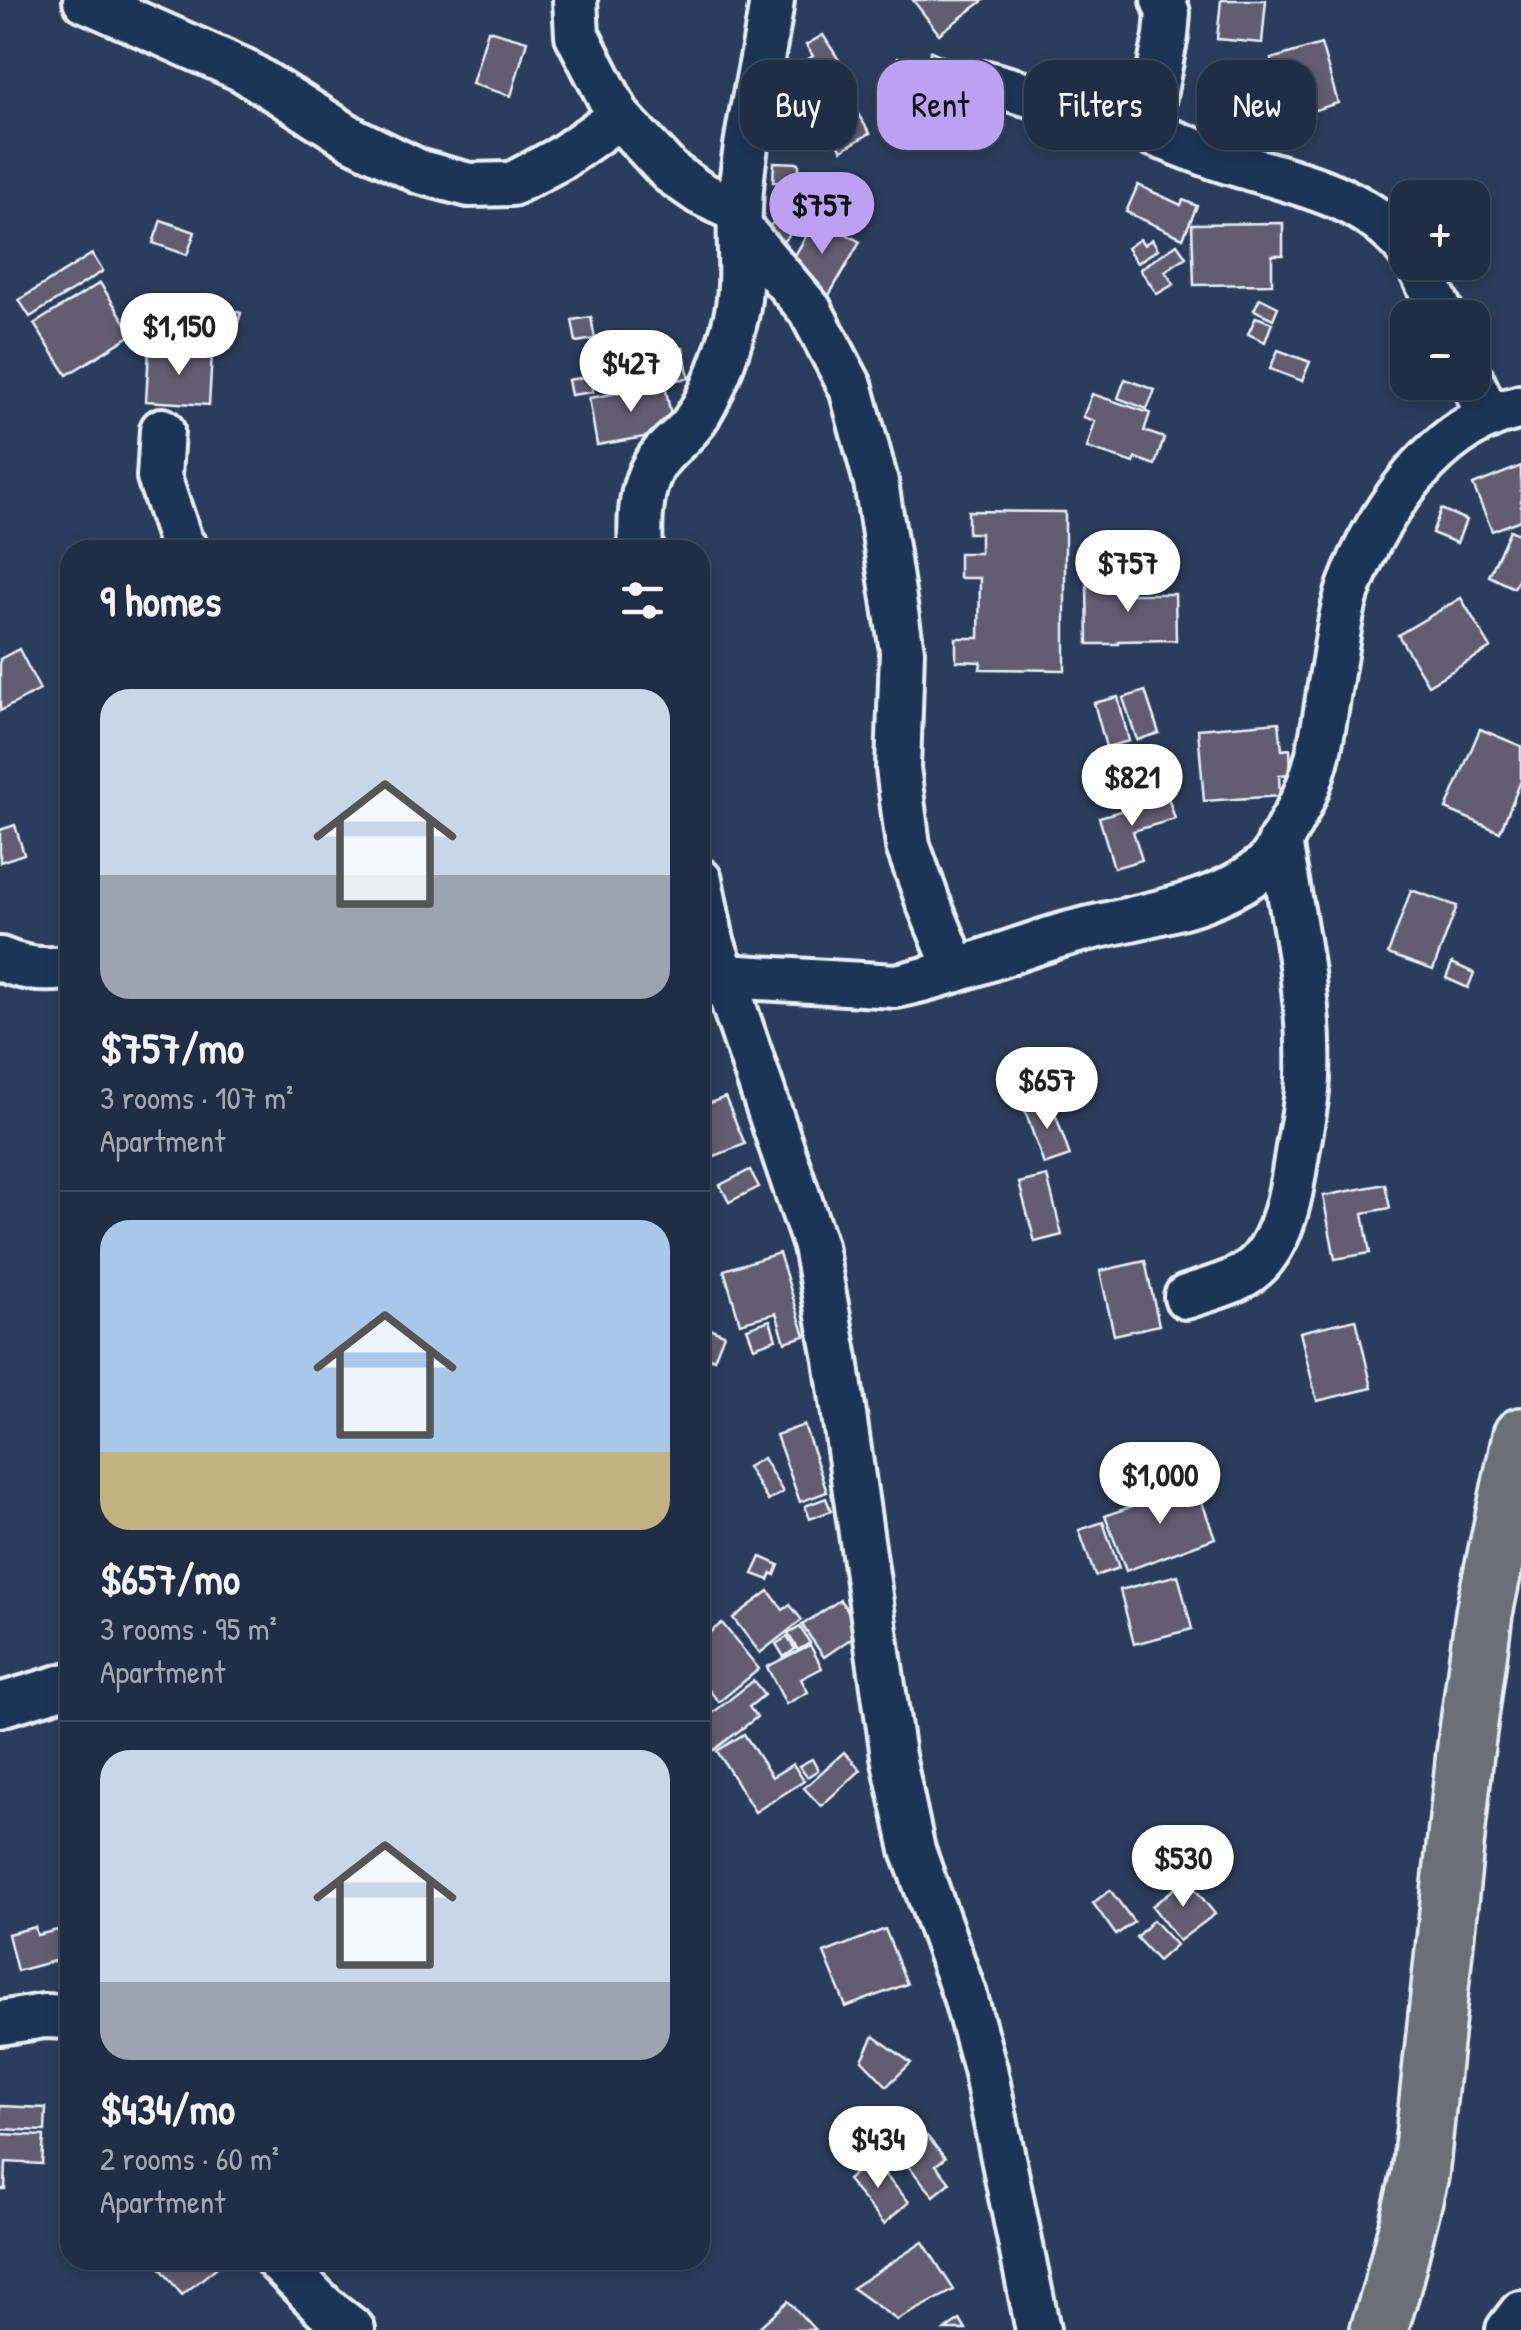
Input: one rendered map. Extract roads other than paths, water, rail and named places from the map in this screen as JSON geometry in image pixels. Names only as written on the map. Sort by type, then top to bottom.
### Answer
[{"type":"highway","points":[[1379,2330],[1420,2175],[1484,1613],[1521,1436]]},
{"type":"street","points":[[86,0],[242,70],[353,139],[420,172],[469,186],[512,184],[561,158],[620,117]]},
{"type":"street","points":[[576,0],[577,35],[620,117],[670,172],[740,220],[810,310],[851,388],[876,482],[902,650],[898,768],[908,846],[956,970]]},
{"type":"street","points":[[640,540],[648,476],[658,458],[692,424],[712,391],[736,318],[746,152],[772,0]]},
{"type":"street","points":[[1161,60],[1168,13],[1163,0]]},
{"type":"street","points":[[1177,143],[1292,179],[1357,206],[1390,232]]},
{"type":"street","points":[[718,997],[896,986],[1058,936],[1225,892],[1267,864],[1299,809],[1316,768],[1350,583],[1374,533],[1402,488],[1494,402]]},
{"type":"street","points":[[162,430],[159,477],[180,540]]},
{"type":"street","points":[[1186,1297],[1249,1273],[1263,1259],[1280,1230],[1293,1178],[1308,1078],[1305,990],[1280,841]]},
{"type":"street","points":[[710,931],[718,997],[814,1246],[836,1359],[893,1756],[913,1850],[965,1996],[985,2068],[1038,2330]]},
{"type":"street","points":[[0,960],[27,969],[60,970]]},
{"type":"street","points":[[0,1704],[60,1687]]},
{"type":"street","points":[[0,2023],[60,2017]]},
{"type":"street","points":[[287,2270],[354,2330]]},
{"type":"street","points":[[1508,2330],[1521,2312]]}]
